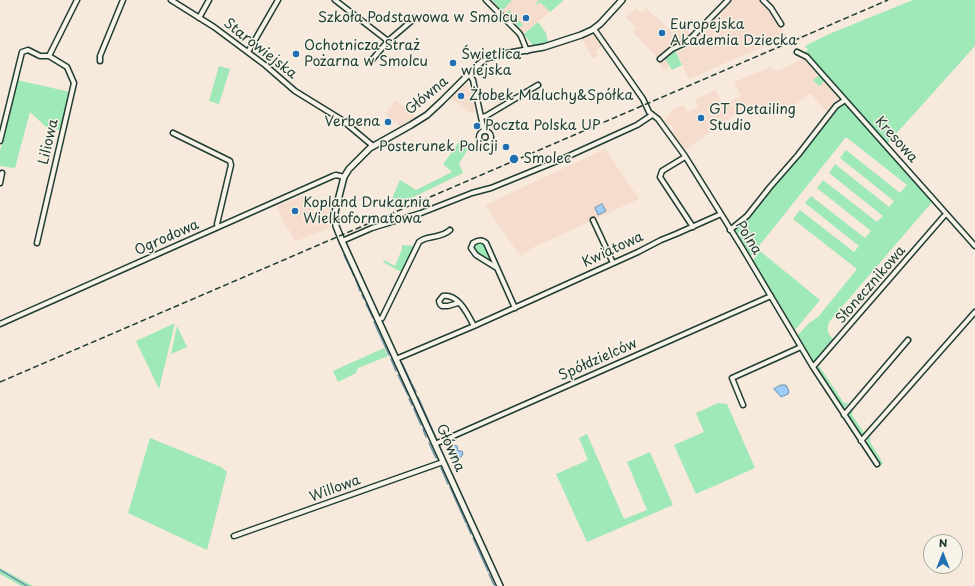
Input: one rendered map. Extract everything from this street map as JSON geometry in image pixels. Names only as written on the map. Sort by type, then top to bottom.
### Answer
[{"type":"street","points":[[49,56],[77,0]]},
{"type":"street","points":[[100,61],[100,56],[123,0]]},
{"type":"street","name":"Starowiejska","points":[[171,0],[248,52],[303,97],[326,109],[342,120],[373,146]]},
{"type":"street","points":[[199,18],[209,0]]},
{"type":"street","points":[[248,52],[278,0]]},
{"type":"street","points":[[335,0],[388,41]]},
{"type":"street","name":"Główna","points":[[500,586],[342,241],[336,226],[335,212],[344,177],[348,169],[373,146],[423,118],[468,74],[489,57],[527,51],[565,41],[581,35],[594,29],[622,0]]},
{"type":"street","points":[[660,58],[672,49],[684,43],[728,0]]},
{"type":"street","points":[[763,0],[771,8],[781,24]]},
{"type":"street","points":[[488,1],[522,36],[527,51]]},
{"type":"street","points":[[371,61],[388,41],[415,18]]},
{"type":"street","name":"Polna","points":[[594,29],[643,99],[652,115],[658,119],[685,157],[813,367],[877,464]]},
{"type":"street","name":"Liliowa","points":[[0,141],[22,52],[28,50],[40,56],[49,56],[67,67],[74,83],[37,243]]},
{"type":"street","name":"Kresowa","points":[[797,52],[807,56],[975,246]]},
{"type":"street","points":[[468,74],[474,80],[484,131]]},
{"type":"street","points":[[482,117],[538,85]]},
{"type":"street","points":[[730,230],[747,216],[836,106],[845,100]]},
{"type":"street","points":[[342,241],[394,220],[428,210],[472,193],[491,188],[569,156],[637,125],[652,115]]},
{"type":"street","points":[[174,132],[230,161],[231,165],[217,224],[218,227]]},
{"type":"street","points":[[685,157],[662,171],[660,177],[693,227]]},
{"type":"street","points":[[0,183],[2,173]]},
{"type":"street","name":"Ogrodowa","points":[[0,324],[333,176],[344,177]]},
{"type":"street","name":"Kwiatowa","points":[[396,359],[515,308],[661,240],[721,214]]},
{"type":"street","name":"Słonecznikowa","points":[[813,367],[944,216]]},
{"type":"street","points":[[593,220],[613,263]]},
{"type":"street","points":[[378,320],[382,318],[419,242],[423,239],[444,235],[450,230]]},
{"type":"street","points":[[497,268],[474,253],[471,248],[474,243],[479,240],[486,243],[515,308]]},
{"type":"street","name":"Spółdzielców","points":[[435,444],[771,296]]},
{"type":"street","points":[[458,303],[466,310],[474,326]]},
{"type":"street","points":[[861,441],[975,312]]},
{"type":"street","points":[[844,415],[908,340]]},
{"type":"street","points":[[743,405],[732,378],[801,347]]},
{"type":"street","name":"Willowa","points":[[234,536],[443,462]]},
{"type":"shaded area","name":"Szkoła Podstawowa w Smolcu","points":[[491,0],[560,0],[562,1],[524,34]]},
{"type":"shaded area","points":[[731,0],[760,0],[787,36],[689,79],[677,52],[696,44],[694,38]]},
{"type":"shaded area","name":"Europejska Akademia Dziecka","points":[[636,8],[642,13],[646,8],[669,29],[677,21],[692,34],[673,45],[657,57],[633,32],[637,28],[626,17]]},
{"type":"shaded area","points":[[594,35],[602,46],[595,51],[598,55],[593,59],[582,39]]},
{"type":"shaded area","points":[[664,58],[670,67],[664,70],[658,62]]},
{"type":"shaded area","points":[[806,58],[820,75],[819,86],[825,81],[840,97],[828,113],[810,93],[782,115],[774,105],[759,116],[750,104],[685,150],[672,132],[674,129],[671,125],[668,126],[664,121],[672,110],[684,105],[687,113],[698,107],[695,100],[716,89],[721,103],[729,102],[741,96],[734,82],[770,67],[776,71]]},
{"type":"shaded area","name":"Żłobek Maluchy&Spółka","points":[[464,84],[473,92],[474,95],[471,96],[472,103],[475,103],[477,111],[471,113],[450,98]]},
{"type":"shaded area","points":[[395,100],[416,117],[400,126],[385,114]]},
{"type":"shaded area","points":[[605,149],[639,199],[534,247],[520,256],[485,205]]},
{"type":"shaded area","points":[[306,194],[314,212],[330,206],[330,227],[295,242],[288,228],[286,228],[277,206]]},
{"type":"green space","points":[[492,0],[512,0],[502,11]]},
{"type":"green space","points":[[539,0],[564,0],[550,12],[540,2],[537,5],[536,3]]},
{"type":"green space","points":[[913,0],[975,0],[975,46],[887,144],[805,52],[808,50],[805,46],[829,34]]},
{"type":"green space","points":[[509,10],[523,25],[519,28],[506,14]]},
{"type":"green space","points":[[538,22],[546,33],[548,43],[533,46],[524,34]]},
{"type":"green space","points":[[673,51],[676,52],[682,65],[672,70],[664,57]]},
{"type":"green space","points":[[219,66],[230,69],[219,104],[209,101]]},
{"type":"green space","points":[[820,75],[825,81],[819,86],[813,80]]},
{"type":"green space","points":[[17,80],[70,92],[60,130],[46,127],[30,112],[15,168],[0,166],[0,151]]},
{"type":"green space","points":[[841,104],[847,104],[933,201],[829,322],[828,332],[834,340],[814,362],[798,335],[809,323],[818,317],[857,269],[793,219],[800,210],[854,252],[859,246],[805,203],[811,196],[865,238],[871,231],[817,188],[823,180],[877,222],[883,216],[829,173],[835,164],[889,207],[894,201],[840,158],[846,150],[900,193],[907,185],[846,137],[751,256],[735,229],[758,207],[767,193]]},
{"type":"green space","points":[[462,138],[470,145],[459,164],[463,173],[387,210],[400,180],[416,190],[452,172],[443,164]]},
{"type":"green space","points":[[480,242],[485,245],[492,260],[490,262],[477,254],[473,248],[474,244]]},
{"type":"green space","points":[[402,245],[414,246],[403,273],[383,262],[384,260],[395,266],[402,249]]},
{"type":"green space","points":[[760,251],[820,300],[795,330],[753,260]]},
{"type":"green space","points":[[175,323],[159,389],[136,341]]},
{"type":"green space","points":[[177,326],[187,347],[171,354]]},
{"type":"green space","points":[[384,348],[388,356],[358,368],[356,373],[338,382],[333,371]]},
{"type":"green space","points":[[819,366],[844,403],[849,403],[843,409],[829,387],[831,386],[830,384],[828,385],[817,369]]},
{"type":"green space","points":[[718,403],[727,404],[755,468],[696,494],[674,445],[704,432],[696,413]]},
{"type":"green space","points":[[853,410],[852,415],[865,434],[860,435],[847,415]]},
{"type":"green space","points":[[587,434],[624,519],[647,510],[627,462],[650,452],[673,505],[587,542],[556,474],[588,460],[579,438]]},
{"type":"green space","points":[[870,436],[870,442],[883,463],[880,466],[868,448],[867,444]]},
{"type":"green space","points":[[150,438],[221,467],[227,472],[207,550],[128,513]]},
{"type":"green space","points":[[0,568],[33,586],[21,586],[0,574]]},
{"type":"water","points":[[602,204],[606,211],[598,215],[595,208]]},
{"type":"water","points":[[781,385],[786,385],[789,391],[788,394],[781,397],[774,389]]},
{"type":"water","points":[[454,445],[457,446],[458,451],[462,451],[463,454],[461,457],[453,461],[448,449]]},
{"type":"waterway","points":[[344,255],[354,276]]},
{"type":"waterway","points":[[356,280],[360,291]]},
{"type":"waterway","points":[[362,295],[364,299]]},
{"type":"waterway","points":[[366,304],[373,318]]},
{"type":"waterway","points":[[374,322],[389,355]]},
{"type":"waterway","points":[[391,359],[396,371]]},
{"type":"waterway","points":[[402,363],[411,382]]},
{"type":"waterway","points":[[398,375],[408,395]]},
{"type":"waterway","points":[[412,384],[416,392]]},
{"type":"waterway","points":[[418,397],[437,440]]},
{"type":"waterway","points":[[409,399],[412,405]]},
{"type":"waterway","points":[[414,409],[421,425]]},
{"type":"waterway","points":[[423,429],[426,437]]},
{"type":"waterway","points":[[429,443],[436,458]]},
{"type":"waterway","points":[[441,468],[448,484]]},
{"type":"waterway","points":[[450,487],[466,523]]},
{"type":"waterway","points":[[467,525],[471,534]]},
{"type":"waterway","points":[[473,538],[488,571]]},
{"type":"waterway","points":[[0,570],[27,586]]},
{"type":"waterway","points":[[489,574],[494,585]]},
{"type":"railway","points":[[0,382],[888,0]]},
{"type":"place","name":"Szkoła Podstawowa w Smolcu","points":[[526,18]]},
{"type":"place","name":"Europejska Akademia Dziecka","points":[[662,33]]},
{"type":"place","name":"Ochotnicza Straż Pożarna w Smolcu","points":[[296,54]]},
{"type":"place","name":"Świetlica wiejska","points":[[453,63]]},
{"type":"place","name":"Żłobek Maluchy&Spółka","points":[[461,96]]},
{"type":"place","name":"GT Detailing Studio","points":[[701,118]]},
{"type":"place","name":"Verbena","points":[[388,122]]},
{"type":"place","name":"Poczta Polska UP","points":[[477,126]]},
{"type":"place","name":"Posterunek Policji","points":[[506,147]]},
{"type":"place","name":"Smolec","points":[[514,159]]},
{"type":"place","name":"Kopland Drukarnia Wielkoformatowa","points":[[295,211]]}]
